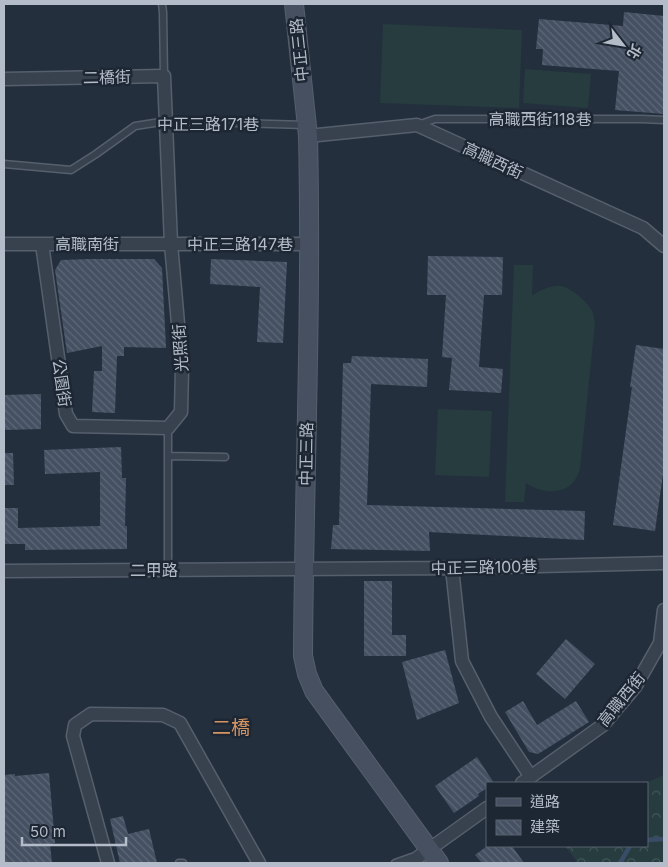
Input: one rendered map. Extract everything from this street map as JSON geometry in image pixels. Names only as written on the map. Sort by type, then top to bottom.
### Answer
[{"type":"street","name":"中正三路","points":[[294,4],[308,131],[310,244],[303,656],[314,692],[434,857]]},
{"type":"street","name":"二橋街","points":[[4,79],[164,76]]},
{"type":"street","points":[[164,76],[167,122]]},
{"type":"street","name":"光照街","points":[[167,122],[171,244],[182,369],[181,412],[168,428]]},
{"type":"street","points":[[308,131],[417,125]]},
{"type":"street","name":"高職西街","points":[[417,125],[643,228],[664,246]]},
{"type":"street","name":"高職南街","points":[[4,244],[171,244]]},
{"type":"street","name":"公園街","points":[[42,244],[66,414],[73,426],[168,428]]},
{"type":"street","name":"中正三路147巷","points":[[171,244],[310,244]]},
{"type":"street","name":"中正三路100巷","points":[[304,569],[664,563]]},
{"type":"street","points":[[452,568],[462,661],[526,780]]},
{"type":"street","name":"二甲路","points":[[4,571],[304,569]]},
{"type":"street","name":"高職西街","points":[[526,780],[603,725],[635,687],[660,644],[664,610]]},
{"type":"street","points":[[108,863],[72,736],[75,725],[91,714],[163,715],[180,723],[259,863]]},
{"type":"street","points":[[410,863],[434,857],[486,809]]},
{"type":"lane","points":[[162,4],[164,76]]},
{"type":"lane","name":"高職西街118巷","points":[[417,125],[435,120],[664,120]]},
{"type":"lane","name":"中正三路171巷","points":[[4,164],[71,170],[134,126],[167,122],[308,131]]},
{"type":"lane","points":[[168,428],[168,570]]},
{"type":"lane","points":[[168,456],[225,457]]},
{"type":"lane","points":[[395,863],[434,857]]},
{"type":"green space","points":[[383,24],[522,30],[519,108],[380,103]]},
{"type":"green space","points":[[525,69],[591,74],[588,108],[523,103]]},
{"type":"green space","points":[[514,265],[533,265],[532,295],[546,288],[562,286],[575,293],[590,307],[595,323],[579,473],[570,485],[558,491],[545,491],[526,483],[524,502],[505,502]]},
{"type":"green space","points":[[438,409],[492,411],[489,477],[435,475]]},
{"type":"green space","points":[[664,775],[664,863],[578,863],[566,847],[648,847],[648,782]]},
{"type":"building","points":[[624,12],[664,16],[664,114],[615,110],[619,71],[542,65],[543,49],[536,49],[539,19],[623,26]]},
{"type":"building","points":[[428,256],[503,257],[502,295],[484,295],[479,367],[503,369],[501,393],[449,390],[452,358],[442,357],[446,295],[427,295]]},
{"type":"building","points":[[154,259],[162,268],[166,348],[124,347],[124,356],[117,356],[115,413],[92,412],[94,371],[102,371],[102,346],[67,353],[55,270],[61,260]]},
{"type":"building","points":[[211,259],[287,262],[283,343],[257,342],[260,287],[210,284]]},
{"type":"building","points":[[636,345],[664,349],[664,467],[655,531],[613,525]]},
{"type":"building","points":[[352,356],[428,359],[427,387],[371,384],[367,505],[585,511],[584,540],[429,532],[430,551],[331,549],[333,525],[339,525],[343,363],[351,363]]},
{"type":"building","points":[[41,394],[41,429],[4,430],[4,395]]},
{"type":"building","points":[[121,447],[122,478],[126,478],[125,526],[127,526],[127,549],[25,550],[25,544],[4,544],[4,508],[18,508],[18,528],[100,526],[100,472],[45,474],[44,450]]},
{"type":"building","points":[[4,453],[13,453],[14,485],[4,485]]},
{"type":"building","points":[[364,581],[392,581],[392,635],[406,635],[406,656],[364,656]]},
{"type":"building","points":[[566,639],[595,664],[565,699],[536,674]]},
{"type":"building","points":[[445,650],[459,703],[417,720],[402,662]]},
{"type":"building","points":[[523,701],[537,725],[576,701],[589,722],[538,754],[529,752],[505,712]]},
{"type":"building","points":[[477,757],[493,782],[486,782],[486,789],[478,794],[479,796],[454,813],[435,786]]},
{"type":"building","points":[[49,773],[55,843],[50,844],[52,863],[4,863],[4,775]]},
{"type":"building","points":[[123,816],[128,834],[149,829],[157,863],[120,863],[110,819]]},
{"type":"building","points":[[486,847],[513,847],[524,863],[482,863],[475,855]]},
{"type":"waterway","points":[[648,840],[664,839]]},
{"type":"waterway","points":[[620,863],[629,847]]},
{"type":"district","name":"二橋","points":[[231,727]]}]
